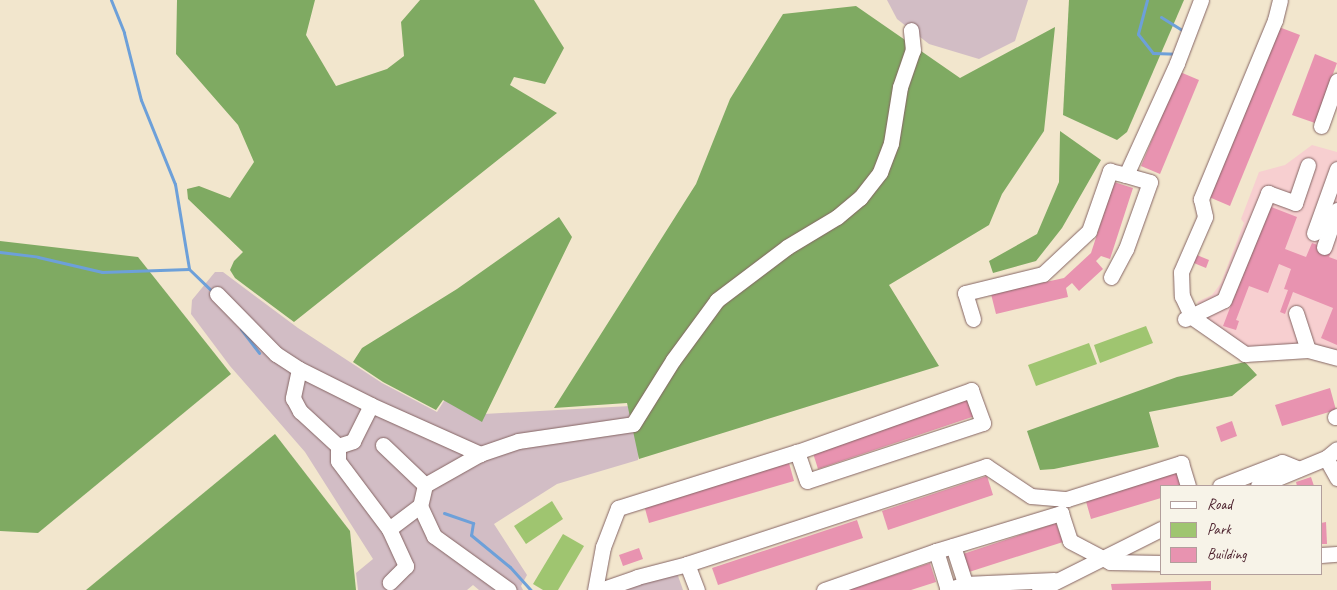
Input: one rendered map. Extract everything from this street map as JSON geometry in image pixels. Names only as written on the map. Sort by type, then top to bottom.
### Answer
[{"type":"street","points":[[1126,175],[1176,63],[1201,0]]},
{"type":"street","points":[[1280,0],[1274,20],[1200,199],[1205,217],[1181,272],[1182,296],[1188,318],[1245,354],[1308,350],[1337,358]]},
{"type":"street","points":[[508,590],[434,536],[420,506],[425,485],[480,454],[518,441],[633,424],[673,360],[718,300],[787,247],[837,217],[860,198],[880,172],[891,143],[900,87],[913,50],[911,30]]},
{"type":"street","points":[[1321,126],[1337,81]]},
{"type":"street","points":[[1188,318],[1224,300],[1268,193],[1295,203],[1308,165]]},
{"type":"street","points":[[1314,233],[1337,169]]},
{"type":"street","points":[[973,319],[965,293],[1043,274],[1090,231],[1110,171],[1150,182],[1126,249],[1111,277]]},
{"type":"street","points":[[1324,247],[1337,210]]},
{"type":"street","points":[[217,294],[276,354],[299,370],[480,454]]},
{"type":"street","points":[[1296,313],[1308,350]]},
{"type":"street","points":[[299,370],[293,398],[300,411],[338,446],[338,462],[389,529],[406,566],[390,582]]},
{"type":"street","points":[[595,590],[603,548],[618,508],[797,452],[971,390],[983,423],[807,481],[797,452]]},
{"type":"street","points":[[338,446],[353,441],[371,405]]},
{"type":"street","points":[[383,445],[425,485]]},
{"type":"street","points":[[1260,485],[1331,453],[1337,478]]},
{"type":"street","points":[[1223,485],[1282,462],[1299,469]]},
{"type":"street","points":[[600,590],[637,577],[687,564],[986,466],[1031,496],[1067,499],[1181,463],[1188,485]]},
{"type":"street","points":[[389,529],[420,506]]},
{"type":"street","points":[[824,590],[936,551],[1061,513],[1070,541],[1110,562],[1160,563]]},
{"type":"street","points":[[1039,590],[1101,557],[1160,529]]},
{"type":"street","points":[[953,546],[964,584]]},
{"type":"street","points":[[936,551],[947,590],[964,584],[1059,579]]},
{"type":"street","points":[[1322,555],[1337,554]]},
{"type":"street","points":[[687,564],[697,590]]},
{"type":"shaded area","points":[[887,0],[1028,0],[1015,41],[979,59],[929,44],[897,19]]},
{"type":"shaded area","points":[[1312,145],[1337,152],[1337,352],[1315,344],[1262,350],[1242,348],[1208,324],[1197,302],[1212,295],[1221,283],[1244,223],[1241,219],[1259,172],[1285,165]]},
{"type":"shaded area","points":[[215,272],[223,272],[298,328],[382,383],[437,412],[449,393],[484,414],[630,406],[639,453],[638,460],[557,484],[494,524],[527,575],[521,586],[523,590],[479,590],[473,585],[467,590],[358,590],[356,573],[373,559],[305,452],[230,366],[191,314],[192,300]]},
{"type":"shaded area","points":[[676,570],[683,590],[622,590]]},
{"type":"green space","points":[[177,0],[315,0],[306,35],[336,86],[387,69],[404,56],[401,22],[420,0],[534,0],[564,48],[545,84],[514,77],[510,85],[557,113],[294,322],[235,278],[230,270],[234,261],[243,252],[188,199],[187,189],[199,186],[230,198],[254,162],[238,125],[176,54]]},
{"type":"green space","points":[[1069,0],[1184,0],[1127,132],[1117,140],[1063,115]]},
{"type":"green space","points":[[856,6],[960,78],[1055,27],[1044,131],[1002,194],[989,225],[889,285],[939,366],[639,459],[627,403],[554,408],[696,184],[730,99],[783,14]]},
{"type":"green space","points":[[1060,131],[1101,160],[1062,228],[1036,261],[993,273],[989,261],[1037,234],[1059,182]]},
{"type":"green space","points":[[559,217],[572,237],[482,422],[443,400],[436,410],[383,382],[353,362],[362,348],[457,289]]},
{"type":"green space","points":[[0,241],[138,257],[231,374],[38,533],[0,531]]},
{"type":"green space","points":[[1146,326],[1153,343],[1100,363],[1094,345]]},
{"type":"green space","points":[[1089,343],[1097,364],[1036,386],[1028,365]]},
{"type":"green space","points":[[1245,362],[1257,375],[1232,396],[1149,412],[1159,447],[1054,469],[1040,470],[1027,431],[1177,377]]},
{"type":"green space","points":[[275,434],[350,531],[356,590],[86,590]]},
{"type":"green space","points":[[552,501],[563,519],[526,544],[514,526]]},
{"type":"green space","points":[[563,534],[584,546],[558,590],[543,590],[533,584]]},
{"type":"building","points":[[1279,27],[1300,35],[1230,206],[1209,197]]},
{"type":"building","points":[[1315,54],[1337,63],[1315,123],[1292,115]]},
{"type":"building","points":[[1180,72],[1199,80],[1160,174],[1141,166]]},
{"type":"building","points":[[1114,182],[1133,188],[1110,259],[1101,256],[1096,261],[1103,269],[1079,291],[1072,283],[1066,288],[1068,297],[996,314],[991,294],[1064,278],[1091,253]]},
{"type":"building","points":[[1269,206],[1297,217],[1285,249],[1306,257],[1312,243],[1332,250],[1329,257],[1337,260],[1337,345],[1321,338],[1333,308],[1293,292],[1285,314],[1280,312],[1288,290],[1284,289],[1291,269],[1279,264],[1268,293],[1249,286],[1236,320],[1239,321],[1236,330],[1223,326]]},
{"type":"building","points":[[1192,253],[1209,260],[1206,268],[1189,261]]},
{"type":"building","points":[[1330,388],[1336,410],[1282,426],[1275,405]]},
{"type":"building","points":[[969,397],[975,416],[818,469],[812,450]]},
{"type":"building","points":[[1232,421],[1237,436],[1221,442],[1216,427]]},
{"type":"building","points":[[789,463],[794,481],[649,523],[644,505]]},
{"type":"building","points":[[1177,470],[1182,485],[1160,485],[1160,498],[1091,519],[1085,498]]},
{"type":"building","points":[[987,476],[993,495],[888,530],[882,511]]},
{"type":"building","points":[[1311,477],[1314,485],[1297,485],[1296,482]]},
{"type":"building","points":[[857,520],[863,538],[718,585],[712,568]]},
{"type":"building","points":[[1326,522],[1327,544],[1322,544],[1322,523]]},
{"type":"building","points":[[1056,523],[1063,542],[969,572],[963,554]]},
{"type":"building","points":[[639,548],[643,559],[623,566],[619,555]]},
{"type":"building","points":[[930,563],[936,582],[911,590],[848,590]]},
{"type":"building","points":[[1211,581],[1211,590],[1112,590],[1111,584]]},
{"type":"waterway","points":[[111,0],[124,33],[141,100],[175,184],[189,269]]},
{"type":"waterway","points":[[1147,0],[1138,34],[1153,53],[1176,54]]},
{"type":"waterway","points":[[1161,17],[1185,32]]},
{"type":"waterway","points":[[0,252],[38,257],[102,272],[189,269],[213,292]]},
{"type":"waterway","points":[[241,329],[259,353]]},
{"type":"waterway","points":[[444,513],[473,523],[471,535],[510,567],[531,590]]}]
